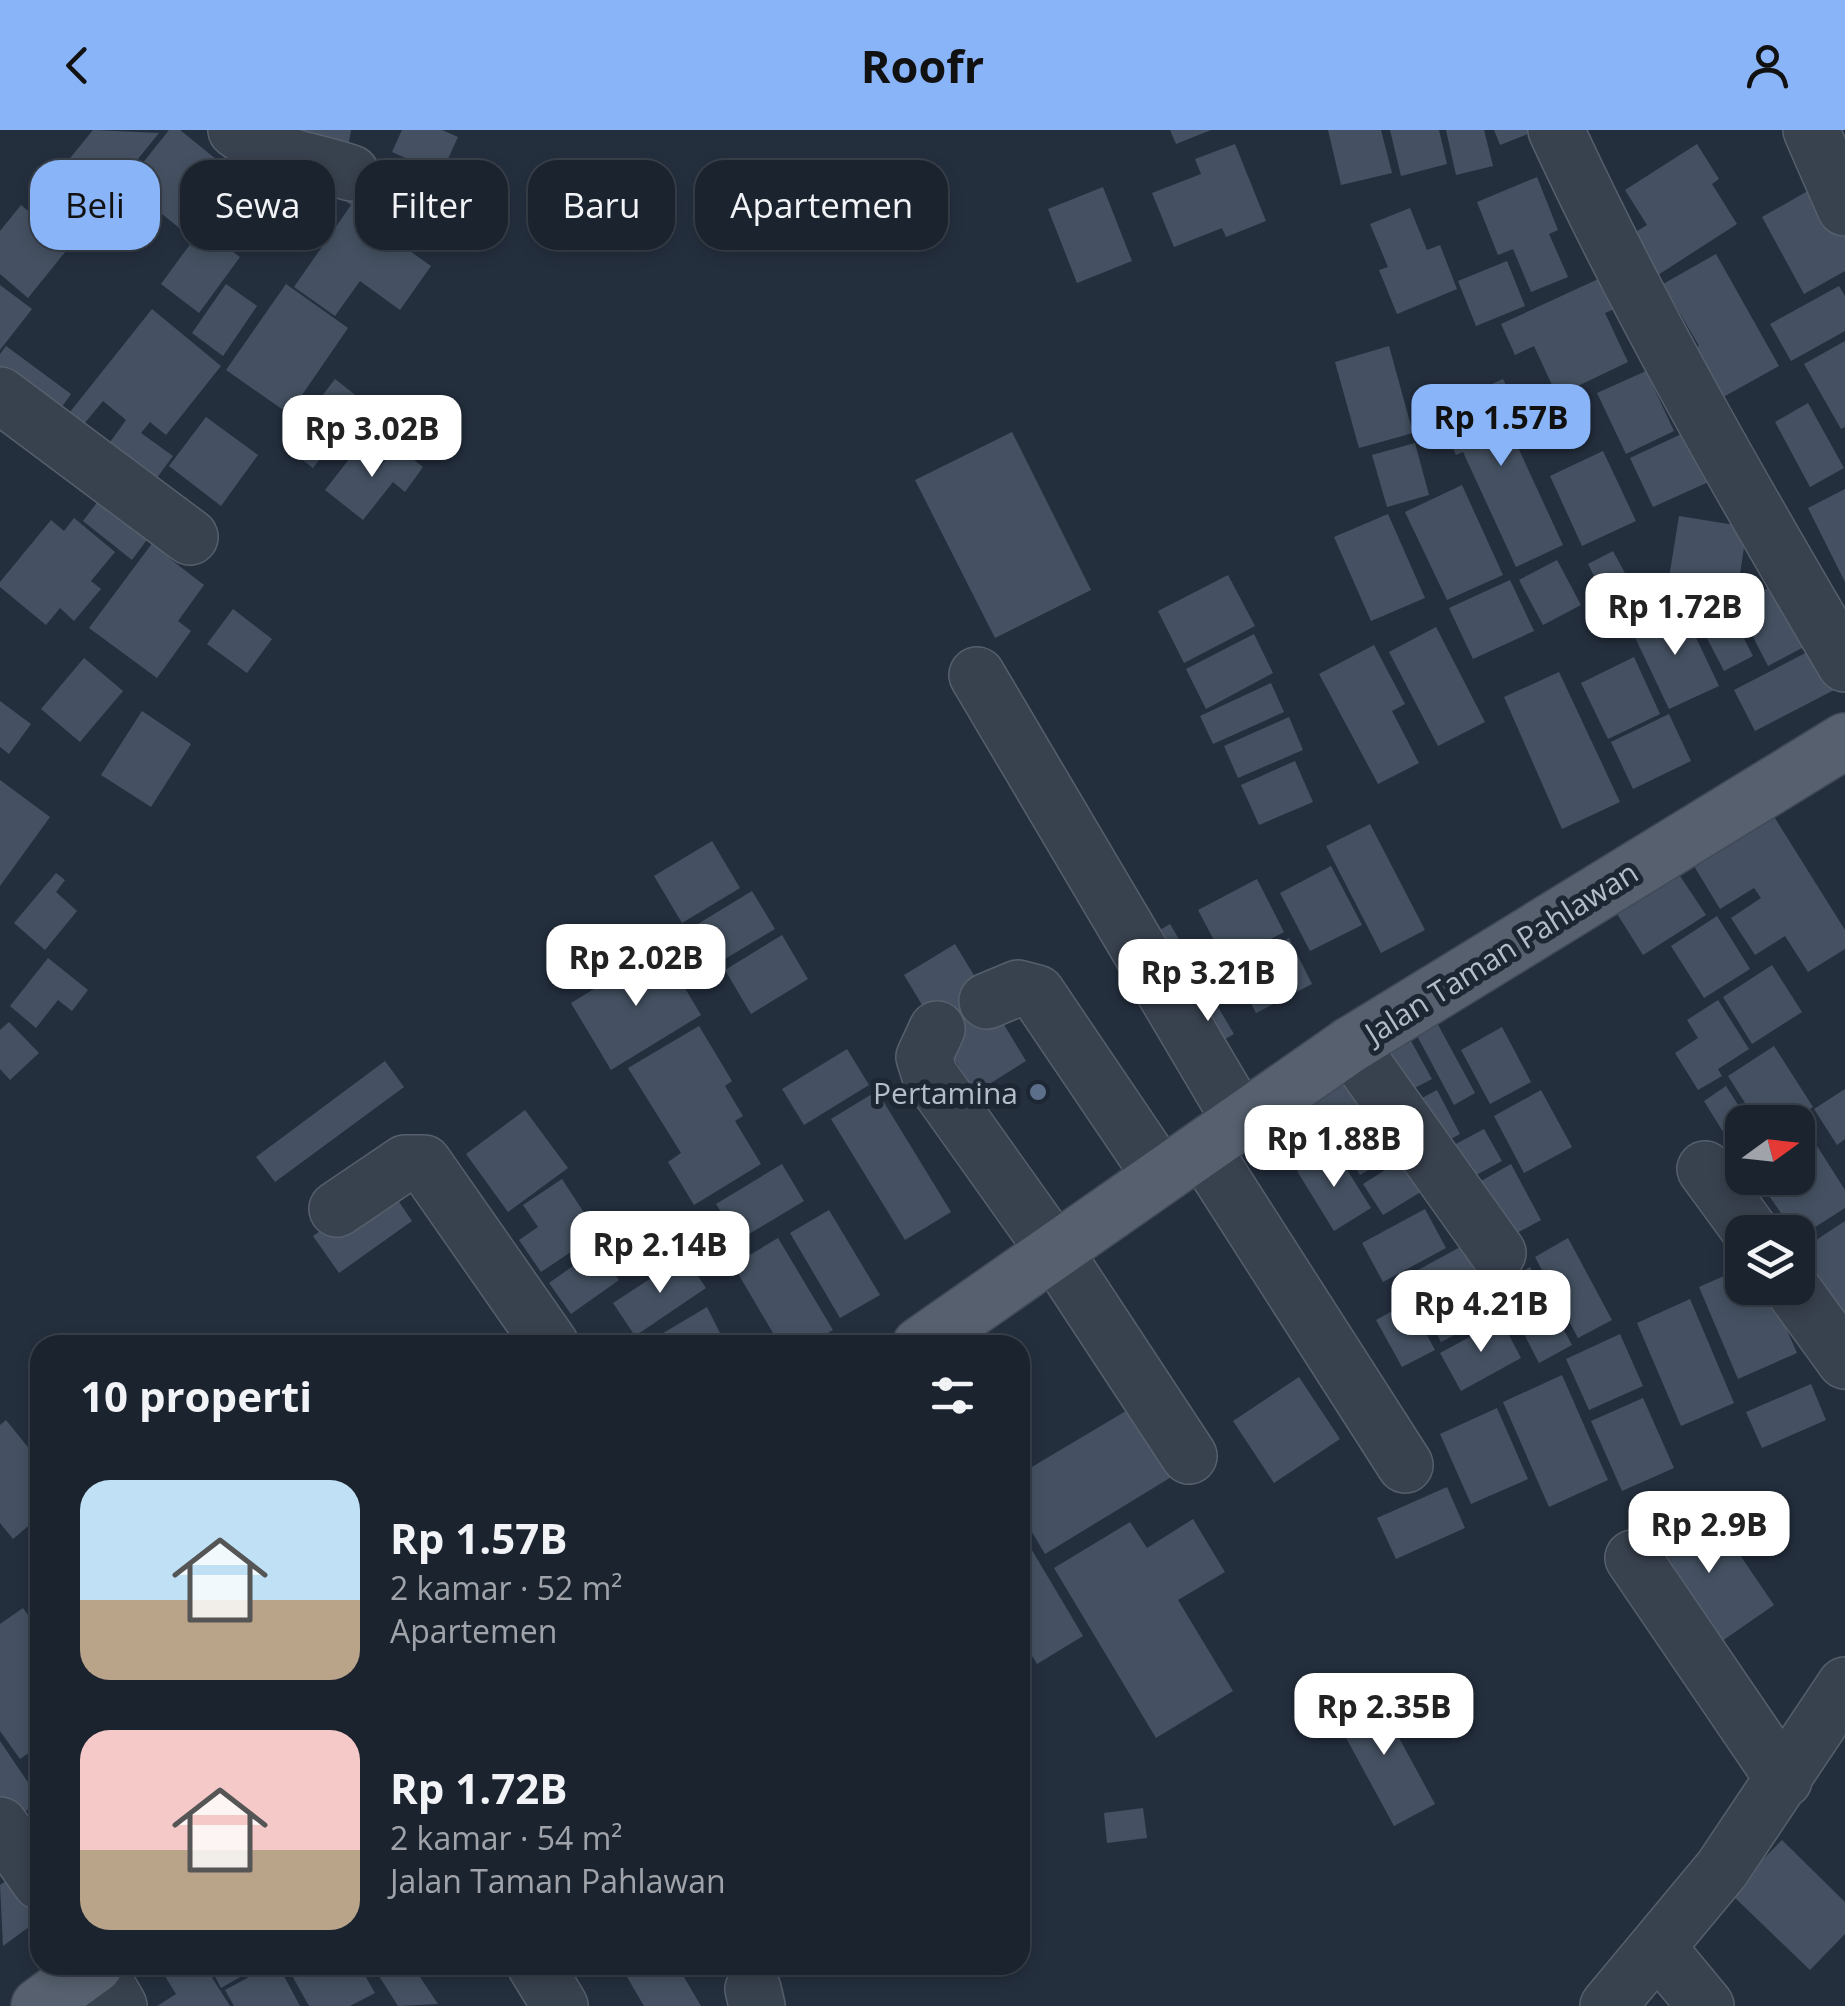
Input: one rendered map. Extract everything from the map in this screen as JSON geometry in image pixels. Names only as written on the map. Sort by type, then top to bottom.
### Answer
[{"type":"main road","name":"Jalan Taman Pahlawan","points":[[934,1335],[1350,1045],[1845,741]]},
{"type":"main road","points":[[39,2006],[81,1975]]},
{"type":"street","points":[[236,130],[271,152],[350,174]]},
{"type":"street","points":[[1556,130],[1610,246],[1741,491],[1845,664]]},
{"type":"street","points":[[1811,130],[1845,208]]},
{"type":"street","points":[[0,395],[190,537]]},
{"type":"street","points":[[977,676],[1201,1148],[1405,1466]]},
{"type":"street","points":[[987,1001],[1018,988],[1038,992],[1201,1148]]},
{"type":"street","points":[[937,1029],[924,1057],[930,1076],[1053,1250],[1189,1456]]},
{"type":"street","points":[[1350,1045],[1498,1253]]},
{"type":"street","points":[[337,1209],[406,1163],[424,1164],[544,1335]]},
{"type":"street","points":[[1705,1169],[1739,1215]]},
{"type":"street","points":[[1804,1305],[1845,1361]]},
{"type":"street","points":[[1633,1558],[1784,1780]]},
{"type":"street","points":[[1608,2006],[1722,1869],[1845,1685]]},
{"type":"street","points":[[0,1825],[30,1868]]},
{"type":"street","points":[[1658,1948],[1706,2006]]},
{"type":"street","points":[[101,1975],[119,2006]]},
{"type":"street","points":[[541,1975],[560,2006]]},
{"type":"building","points":[[93,130],[159,133],[137,160],[69,160]]},
{"type":"building","points":[[169,130],[180,130],[217,160],[180,160],[180,229],[162,214],[160,217],[160,160],[145,160]]},
{"type":"building","points":[[294,130],[351,130],[349,142]]},
{"type":"building","points":[[402,130],[442,130],[458,137],[447,160],[410,160],[392,152]]},
{"type":"building","points":[[1170,130],[1211,130],[1176,144]]},
{"type":"building","points":[[1328,130],[1381,130],[1392,173],[1341,185]]},
{"type":"building","points":[[1390,130],[1439,130],[1447,164],[1401,176]]},
{"type":"building","points":[[1446,130],[1484,130],[1493,166],[1456,175]]},
{"type":"building","points":[[1494,130],[1538,130],[1500,145]]},
{"type":"building","points":[[1235,144],[1266,221],[1226,237],[1222,228],[1174,247],[1152,193],[1201,174],[1195,159]]},
{"type":"building","points":[[1697,144],[1719,179],[1712,184],[1737,224],[1644,284],[1618,243],[1647,225],[1625,190]]},
{"type":"building","points":[[355,176],[355,250],[408,250],[431,266],[400,310],[360,281],[335,316],[294,287],[320,250],[335,250],[335,228],[351,205],[340,197]]},
{"type":"building","points":[[1537,177],[1558,230],[1549,234],[1568,277],[1531,292],[1513,249],[1498,255],[1477,202]]},
{"type":"building","points":[[1820,184],[1845,230],[1845,271],[1804,294],[1762,217]]},
{"type":"building","points":[[1103,187],[1132,261],[1077,283],[1048,209]]},
{"type":"building","points":[[21,205],[30,213],[30,250],[67,250],[28,298],[0,274],[0,231]]},
{"type":"building","points":[[1410,208],[1427,250],[1440,245],[1457,289],[1397,314],[1379,270],[1388,267],[1370,224]]},
{"type":"building","points":[[186,250],[231,250],[240,257],[199,313],[161,284]]},
{"type":"building","points":[[1716,254],[1779,366],[1707,406],[1679,356],[1699,346],[1663,284]]},
{"type":"building","points":[[1507,261],[1525,306],[1476,326],[1458,281]]},
{"type":"building","points":[[1609,274],[1624,305],[1605,313],[1628,362],[1557,396],[1534,346],[1515,355],[1501,324]]},
{"type":"building","points":[[226,284],[257,306],[223,356],[192,333]]},
{"type":"building","points":[[286,284],[348,328],[289,414],[226,370]]},
{"type":"building","points":[[0,285],[32,309],[0,350]]},
{"type":"building","points":[[1839,286],[1845,296],[1845,331],[1791,361],[1770,324]]},
{"type":"building","points":[[152,309],[221,366],[166,435],[150,422],[141,433],[173,456],[145,494],[98,459],[126,420],[103,401],[84,424],[70,412]]},
{"type":"building","points":[[1845,341],[1845,427],[1841,429],[1804,364]]},
{"type":"building","points":[[6,346],[71,394],[51,422],[0,384],[0,354]]},
{"type":"building","points":[[1389,346],[1413,433],[1359,448],[1335,362]]},
{"type":"building","points":[[1646,371],[1674,431],[1626,454],[1597,393]]},
{"type":"building","points":[[335,379],[363,401],[313,468],[284,446]]},
{"type":"building","points":[[1503,379],[1524,424],[1510,430],[1563,545],[1516,567],[1463,452],[1456,455],[1436,410]]},
{"type":"building","points":[[1808,403],[1844,468],[1810,487],[1775,422]]},
{"type":"building","points":[[206,417],[258,455],[221,506],[169,466]]},
{"type":"building","points":[[1690,430],[1713,480],[1653,507],[1630,458]]},
{"type":"building","points":[[1012,432],[1091,590],[995,638],[915,480]]},
{"type":"building","points":[[1415,443],[1429,495],[1387,507],[1372,455]]},
{"type":"building","points":[[396,446],[423,467],[405,492],[393,482],[363,520],[325,490],[357,449],[380,467]]},
{"type":"building","points":[[1603,451],[1636,521],[1582,546],[1550,476]]},
{"type":"building","points":[[1462,485],[1503,575],[1447,600],[1405,512]]},
{"type":"building","points":[[108,488],[157,526],[132,560],[83,521]]},
{"type":"building","points":[[1845,489],[1845,582],[1808,508]]},
{"type":"building","points":[[1388,514],[1425,598],[1371,621],[1334,537]]},
{"type":"building","points":[[1679,516],[1747,527],[1737,595],[1668,584]]},
{"type":"building","points":[[74,518],[115,552],[91,581],[101,589],[74,621],[60,608],[46,625],[0,587],[0,582],[51,520],[64,531]]},
{"type":"building","points":[[165,526],[183,539],[169,558],[204,585],[178,621],[191,631],[157,678],[89,628]]},
{"type":"building","points":[[1613,551],[1639,599],[1613,613],[1588,564]]},
{"type":"building","points":[[1557,560],[1581,605],[1543,625],[1519,580]]},
{"type":"building","points":[[1228,575],[1255,626],[1184,663],[1158,611]]},
{"type":"building","points":[[1510,580],[1534,631],[1473,659],[1449,608]]},
{"type":"building","points":[[1784,580],[1815,641],[1768,666],[1736,604]]},
{"type":"building","points":[[1724,600],[1753,656],[1724,671],[1695,615]]},
{"type":"building","points":[[1681,606],[1719,686],[1669,709],[1631,629]]},
{"type":"building","points":[[233,609],[272,639],[247,673],[207,644]]},
{"type":"building","points":[[1436,627],[1485,722],[1438,746],[1389,652]]},
{"type":"building","points":[[1254,634],[1273,673],[1206,709],[1186,669]]},
{"type":"building","points":[[1374,645],[1405,704],[1392,711],[1419,763],[1378,784],[1319,674]]},
{"type":"building","points":[[1817,647],[1838,688],[1755,731],[1734,690]]},
{"type":"building","points":[[1634,657],[1660,714],[1608,739],[1581,683]]},
{"type":"building","points":[[84,658],[123,691],[80,742],[41,709]]},
{"type":"building","points":[[1559,672],[1620,802],[1562,829],[1504,697]]},
{"type":"building","points":[[1271,683],[1284,712],[1213,744],[1200,716]]},
{"type":"building","points":[[0,701],[31,724],[9,754],[0,747]]},
{"type":"building","points":[[142,711],[191,744],[151,807],[101,775]]},
{"type":"building","points":[[1669,714],[1691,761],[1633,789],[1611,742]]},
{"type":"building","points":[[1289,717],[1303,750],[1238,778],[1224,746]]},
{"type":"building","points":[[1295,761],[1313,802],[1259,825],[1241,785]]},
{"type":"building","points":[[0,780],[50,817],[0,886]]},
{"type":"building","points":[[1773,815],[1845,930],[1845,949],[1808,972],[1785,936],[1755,955],[1731,918],[1761,898],[1754,888],[1720,909],[1694,866]]},
{"type":"building","points":[[1370,824],[1425,930],[1381,953],[1326,846]]},
{"type":"building","points":[[712,841],[740,888],[682,923],[654,876]]},
{"type":"building","points":[[1331,866],[1362,925],[1310,951],[1280,893]]},
{"type":"building","points":[[1676,870],[1706,915],[1643,955],[1614,909]]},
{"type":"building","points":[[56,873],[65,880],[56,892],[77,911],[45,950],[14,923]]},
{"type":"building","points":[[1257,879],[1284,932],[1226,963],[1198,910]]},
{"type":"building","points":[[752,891],[775,929],[695,977],[673,939]]},
{"type":"building","points":[[1717,916],[1750,969],[1704,998],[1671,946]]},
{"type":"building","points":[[1170,924],[1193,963],[1163,981],[1140,942]]},
{"type":"building","points":[[782,935],[808,979],[751,1014],[725,970]]},
{"type":"building","points":[[1289,938],[1312,984],[1256,1013],[1233,968]]},
{"type":"building","points":[[955,944],[1026,1061],[975,1093],[904,975]]},
{"type":"building","points":[[661,948],[701,1015],[611,1070],[571,1003]]},
{"type":"building","points":[[48,958],[88,990],[72,1011],[58,1000],[36,1028],[10,1006]]},
{"type":"building","points":[[1772,965],[1802,1012],[1752,1044],[1723,997]]},
{"type":"building","points":[[1212,997],[1234,1034],[1204,1051],[1182,1015]]},
{"type":"building","points":[[1718,1000],[1749,1049],[1718,1069],[1722,1076],[1698,1090],[1675,1053],[1698,1038],[1687,1020]]},
{"type":"building","points":[[1436,1021],[1475,1093],[1454,1105],[1415,1032]]},
{"type":"building","points":[[9,1022],[39,1053],[10,1080],[0,1069],[0,1030]]},
{"type":"building","points":[[699,1026],[732,1081],[725,1086],[743,1116],[735,1121],[761,1164],[694,1205],[668,1162],[681,1153],[628,1068]]},
{"type":"building","points":[[1502,1027],[1531,1082],[1490,1104],[1461,1050]]},
{"type":"building","points":[[1410,1039],[1432,1079],[1397,1097],[1376,1057]]},
{"type":"building","points":[[1774,1046],[1812,1105],[1746,1105],[1728,1076]]},
{"type":"building","points":[[847,1049],[869,1085],[804,1125],[782,1089]]},
{"type":"building","points":[[1352,1056],[1408,1146],[1360,1175],[1333,1131],[1289,1163],[1264,1124]]},
{"type":"building","points":[[385,1061],[404,1087],[275,1182],[256,1157]]},
{"type":"building","points":[[1726,1086],[1738,1105],[1725,1105],[1725,1135],[1704,1101]]},
{"type":"building","points":[[1845,1089],[1845,1139],[1837,1145],[1815,1108]]},
{"type":"building","points":[[1437,1090],[1460,1134],[1429,1151],[1405,1107]]},
{"type":"building","points":[[1541,1090],[1572,1147],[1524,1173],[1494,1116]]},
{"type":"building","points":[[877,1091],[951,1212],[905,1240],[831,1119]]},
{"type":"building","points":[[525,1110],[568,1168],[508,1212],[466,1154]]},
{"type":"building","points":[[1484,1129],[1502,1161],[1456,1186],[1439,1153]]},
{"type":"building","points":[[1815,1143],[1845,1190],[1845,1208],[1815,1227],[1815,1215],[1782,1215],[1769,1195],[1815,1195]]},
{"type":"building","points":[[1334,1149],[1371,1208],[1334,1231],[1297,1171]]},
{"type":"building","points":[[1404,1158],[1424,1190],[1383,1215],[1363,1184]]},
{"type":"building","points":[[782,1164],[804,1201],[739,1240],[716,1204]]},
{"type":"building","points":[[1511,1164],[1541,1220],[1504,1240],[1474,1185]]},
{"type":"building","points":[[562,1179],[598,1234],[541,1272],[519,1240],[538,1227],[523,1205]]},
{"type":"building","points":[[387,1184],[412,1221],[339,1273],[313,1236]]},
{"type":"building","points":[[1425,1209],[1446,1248],[1383,1282],[1362,1243]]},
{"type":"building","points":[[829,1210],[880,1295],[840,1318],[790,1233]]},
{"type":"building","points":[[1845,1221],[1845,1340],[1815,1272],[1815,1241]]},
{"type":"building","points":[[778,1238],[833,1330],[824,1335],[774,1335],[733,1265]]},
{"type":"building","points":[[1568,1238],[1612,1320],[1578,1338],[1535,1257]]},
{"type":"building","points":[[1462,1246],[1498,1312],[1441,1342],[1405,1277]]},
{"type":"building","points":[[597,1249],[619,1280],[571,1314],[549,1283]]},
{"type":"building","points":[[685,1256],[706,1288],[636,1335],[613,1303]]},
{"type":"building","points":[[1530,1267],[1572,1345],[1539,1363],[1498,1284]]},
{"type":"building","points":[[1725,1276],[1725,1305],[1776,1305],[1797,1353],[1738,1379],[1699,1287]]},
{"type":"building","points":[[1690,1299],[1734,1403],[1681,1426],[1637,1323]]},
{"type":"building","points":[[1409,1302],[1435,1350],[1402,1367],[1376,1320]]},
{"type":"building","points":[[707,1307],[721,1335],[660,1335]]},
{"type":"building","points":[[1501,1320],[1521,1358],[1461,1391],[1440,1353]]},
{"type":"building","points":[[1620,1334],[1643,1386],[1589,1410],[1566,1359]]},
{"type":"building","points":[[1562,1375],[1608,1480],[1549,1507],[1503,1402]]},
{"type":"building","points":[[1299,1377],[1340,1439],[1274,1483],[1233,1421]]},
{"type":"building","points":[[1811,1384],[1826,1420],[1762,1448],[1746,1412]]},
{"type":"building","points":[[1643,1398],[1674,1468],[1622,1491],[1591,1421]]},
{"type":"building","points":[[1136,1405],[1178,1473],[1045,1554],[1030,1529],[1030,1468]]},
{"type":"building","points":[[1497,1408],[1528,1479],[1471,1504],[1440,1434]]},
{"type":"building","points":[[6,1420],[30,1450],[30,1525],[13,1539],[0,1523],[0,1425]]},
{"type":"building","points":[[1447,1487],[1465,1528],[1396,1559],[1377,1518]]},
{"type":"building","points":[[1706,1505],[1774,1605],[1712,1648],[1644,1547]]},
{"type":"building","points":[[1193,1519],[1225,1572],[1178,1600],[1233,1691],[1156,1738],[1054,1568],[1130,1522],[1147,1548]]},
{"type":"building","points":[[1030,1547],[1083,1636],[1037,1664],[1030,1652]]},
{"type":"building","points":[[23,1608],[30,1618],[30,1752],[20,1759],[0,1731],[0,1624]]},
{"type":"building","points":[[1373,1690],[1435,1804],[1394,1826],[1332,1712]]},
{"type":"building","points":[[0,1741],[30,1785],[30,1808],[3,1829]]},
{"type":"building","points":[[1143,1808],[1147,1838],[1107,1843],[1104,1813]]},
{"type":"building","points":[[1782,1840],[1845,1902],[1845,1934],[1810,1970],[1730,1893]]},
{"type":"building","points":[[17,1873],[30,1892],[30,1926],[3,1946],[0,1885]]},
{"type":"building","points":[[164,1975],[210,1975],[230,2006],[157,2006],[176,1994]]},
{"type":"building","points":[[214,1975],[244,1975],[221,1988]]},
{"type":"building","points":[[253,1975],[283,1975],[300,2006],[234,2006],[225,1990]]},
{"type":"building","points":[[292,1975],[365,1975],[375,1993],[350,2006],[309,2006]]},
{"type":"building","points":[[378,1975],[419,1975],[438,2004],[398,2006]]},
{"type":"building","points":[[626,1975],[683,1975],[701,2006],[644,2006]]},
{"type":"place","name":"Pertamina","points":[[1038,1092]]}]
